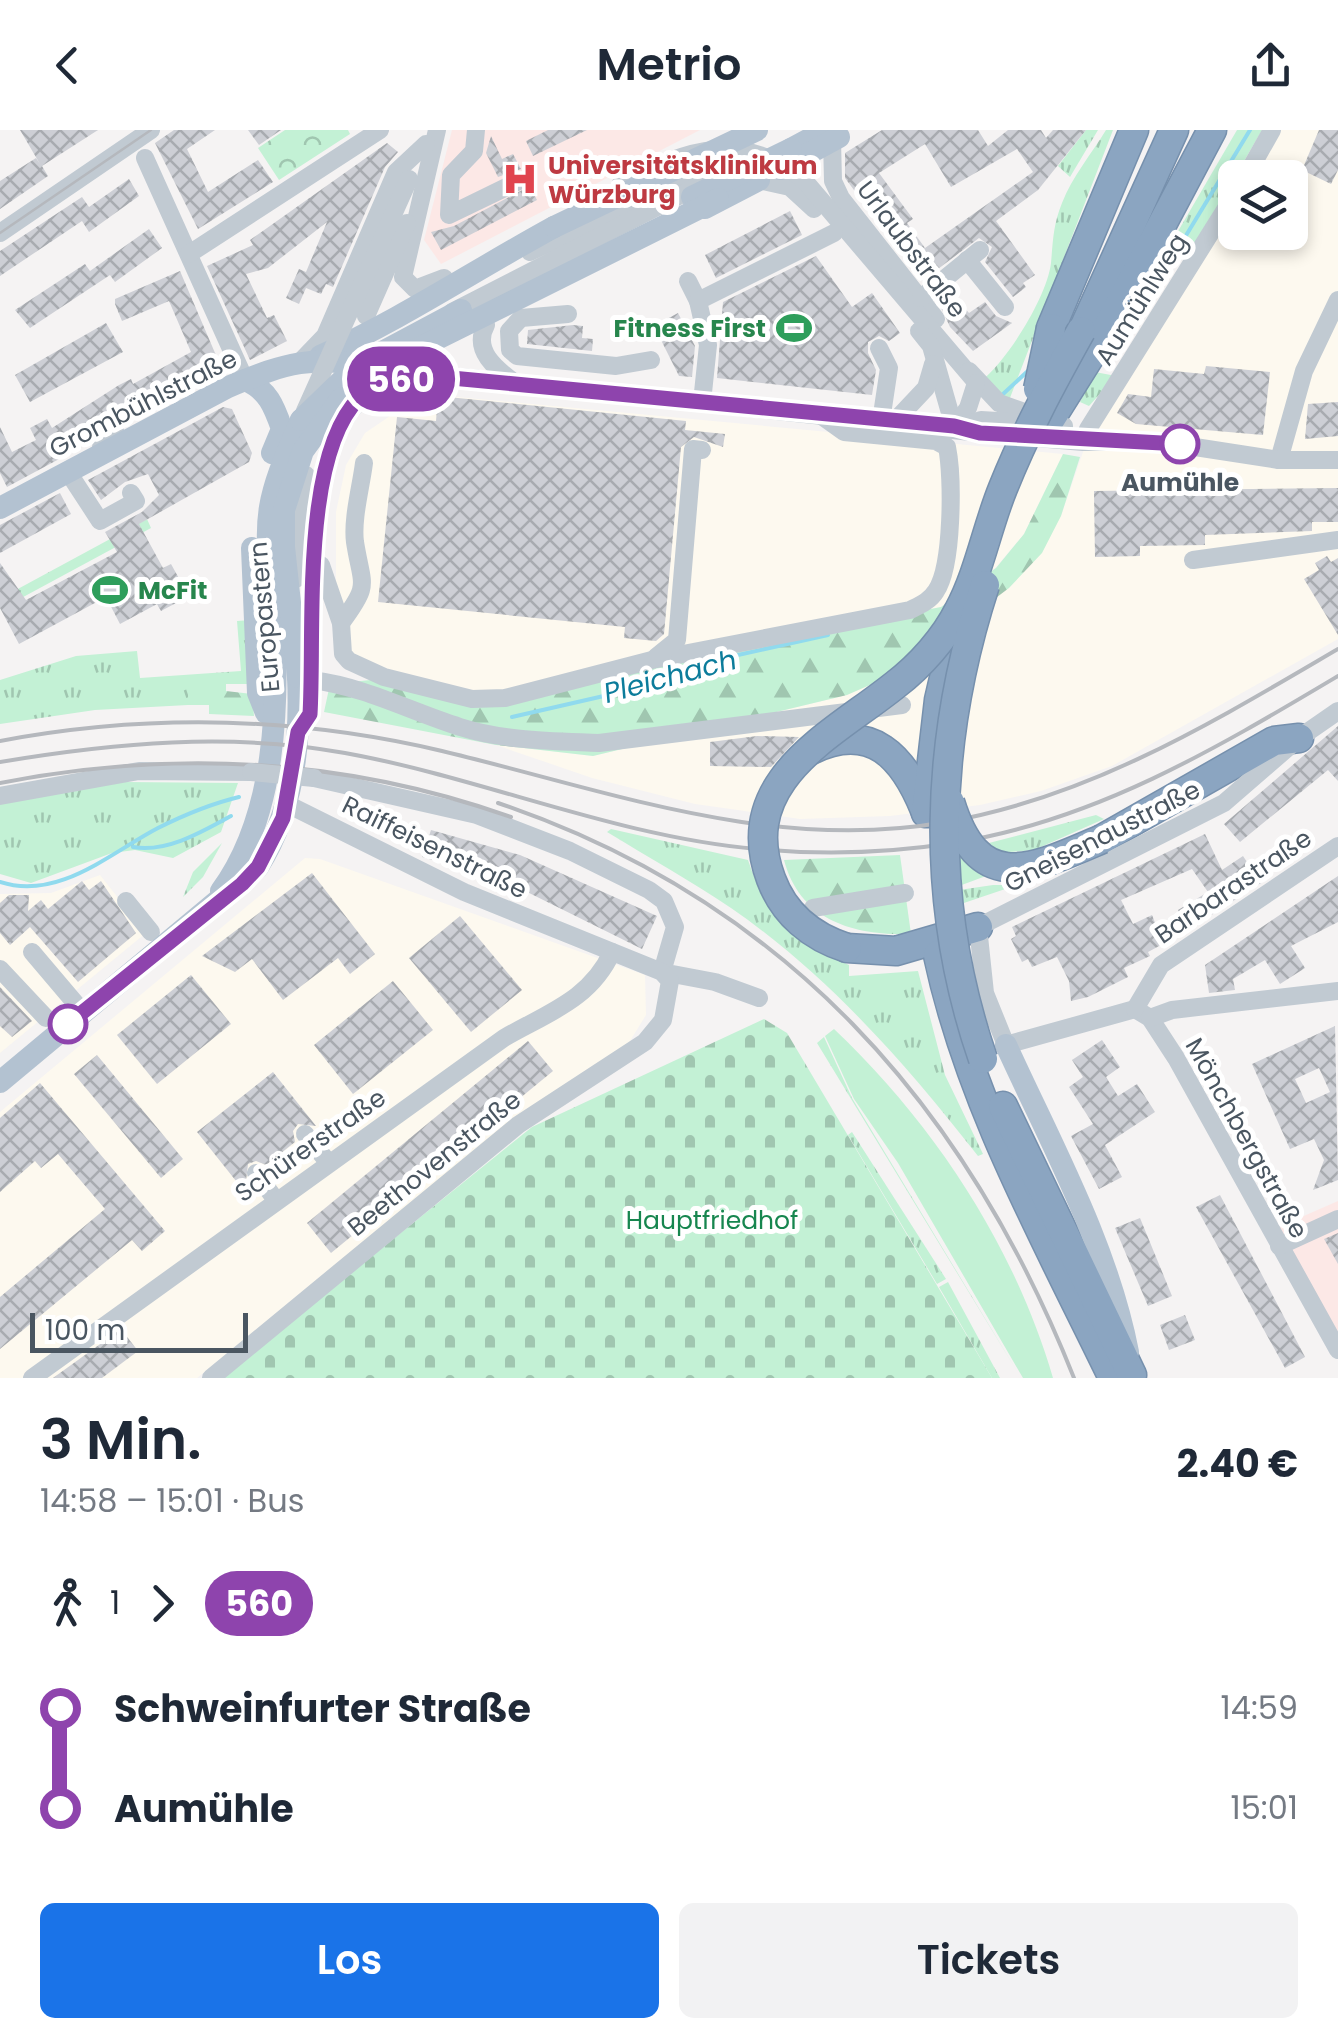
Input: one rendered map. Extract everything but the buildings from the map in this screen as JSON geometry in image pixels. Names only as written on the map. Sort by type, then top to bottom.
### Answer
[{"type":"highway","points":[[1126,1377],[986,1056],[961,988],[947,916],[942,842],[956,699],[981,600],[1049,422],[1051,328],[1134,130]]},
{"type":"highway","points":[[986,1056],[949,1008],[934,935],[926,813],[939,700],[960,610],[1092,333],[1174,130]]},
{"type":"highway","points":[[1092,333],[1212,130]]},
{"type":"highway","points":[[960,610],[912,671],[802,756],[782,780],[768,808],[764,838],[768,869],[779,896],[797,920],[820,937],[847,948],[896,951],[978,927]]},
{"type":"highway","points":[[945,786],[968,845],[982,858],[1004,868],[1038,866],[1102,839],[1274,741],[1299,738]]},
{"type":"highway","points":[[802,756],[844,740],[878,746],[905,767],[926,813]]},
{"type":"main road","name":"Europastern","points":[[308,360],[554,228],[756,130]]},
{"type":"main road","name":"Europastern","points":[[200,914],[242,884],[258,867],[278,834],[287,804],[305,678],[284,547],[284,510],[303,451],[340,400],[415,350],[783,167],[837,134]]},
{"type":"main road","points":[[783,167],[837,134]]},
{"type":"main road","name":"Europastern","points":[[200,914],[233,873],[250,839],[261,801],[275,668],[270,508],[300,420],[358,365],[432,323],[783,167]]},
{"type":"main road","name":"Europastern","points":[[380,374],[493,322],[663,235],[718,200]]},
{"type":"main road","name":"Grombühlstraße","points":[[0,508],[100,455],[124,430],[245,380],[308,360],[380,374]]},
{"type":"main road","points":[[245,380],[267,394],[282,429],[264,471],[252,544],[258,694],[272,720]]},
{"type":"main road","points":[[0,1082],[200,914]]},
{"type":"street","points":[[0,233],[151,130]]},
{"type":"street","points":[[188,254],[380,130]]},
{"type":"street","points":[[476,130],[474,152],[451,175],[448,215],[519,181]]},
{"type":"street","points":[[1255,160],[1272,130]]},
{"type":"street","points":[[0,225],[128,133]]},
{"type":"street","name":"Urlaubstraße","points":[[837,134],[832,181],[841,198],[923,296],[976,382]]},
{"type":"street","points":[[366,316],[432,135]]},
{"type":"street","points":[[308,360],[324,336],[396,172],[432,135]]},
{"type":"street","name":"Europastern","points":[[433,292],[722,160],[750,155],[783,167]]},
{"type":"street","points":[[146,158],[245,380]]},
{"type":"street","name":"Urlaubstraße","points":[[783,167],[796,191],[915,325],[933,353],[957,427]]},
{"type":"street","name":"Urlaubstraße","points":[[783,167],[976,382],[1011,410],[1049,422]]},
{"type":"street","name":"Europastern","points":[[432,323],[727,172],[783,167]]},
{"type":"street","points":[[419,178],[404,277],[416,289],[433,292]]},
{"type":"street","name":"Europastern","points":[[300,420],[419,178]]},
{"type":"street","name":"Aumühlweg","points":[[1088,428],[1218,221]]},
{"type":"street","points":[[698,301],[834,233]]},
{"type":"street","points":[[923,296],[973,255],[1005,307]]},
{"type":"street","points":[[688,281],[698,301],[708,344],[702,402]]},
{"type":"street","points":[[1279,460],[1304,371],[1338,300]]},
{"type":"street","points":[[703,323],[722,312]]},
{"type":"street","points":[[568,314],[521,318],[509,330],[510,350],[517,356],[616,366],[652,360]]},
{"type":"street","points":[[493,322],[481,334],[487,357],[515,383]]},
{"type":"street","points":[[879,348],[889,368],[887,422]]},
{"type":"street","name":"Urlaubstraße","points":[[887,422],[931,379],[933,353]]},
{"type":"street","points":[[902,705],[579,742],[500,737],[460,727],[360,688],[305,678],[313,644],[316,550],[329,448],[380,374],[402,364],[441,377],[823,417],[1084,442],[1117,440],[1279,460],[1338,460]]},
{"type":"street","points":[[957,427],[976,382]]},
{"type":"street","points":[[316,550],[340,622],[340,645],[349,661],[384,677],[472,700],[505,698],[652,660],[910,610],[935,594],[942,579],[950,490],[947,448],[936,441],[844,432],[823,417]]},
{"type":"street","points":[[957,427],[981,420],[1049,422],[1088,428],[1117,440]]},
{"type":"street","points":[[652,660],[677,640],[694,449],[702,450]]},
{"type":"street","points":[[340,622],[360,598],[363,584],[363,564],[355,541],[364,463]]},
{"type":"street","points":[[68,472],[100,522],[136,501],[131,493]]},
{"type":"street","name":"Europastern","points":[[306,476],[298,514],[296,582],[313,644]]},
{"type":"street","points":[[1193,560],[1338,540]]},
{"type":"street","points":[[328,589],[349,591],[363,584]]},
{"type":"street","name":"Gneisenaustraße","points":[[978,927],[1224,803],[1299,738],[1338,711]]},
{"type":"street","name":"Beethovenstraße","points":[[0,796],[139,771],[251,772],[314,778],[478,815],[570,851],[664,901],[675,927],[663,1020],[650,1038],[624,1060],[518,1125],[211,1378]]},
{"type":"street","name":"Raiffeisenstraße","points":[[287,804],[456,889],[666,977],[715,982],[759,998]]},
{"type":"street","name":"Barbarastraße","points":[[1143,1013],[1161,965],[1338,846]]},
{"type":"street","points":[[814,908],[905,893]]},
{"type":"street","points":[[126,901],[150,932]]},
{"type":"street","points":[[978,927],[986,1056],[1143,1013],[1338,991]]},
{"type":"street","points":[[32,952],[82,1012]]},
{"type":"street","name":"Schürerstraße","points":[[32,1378],[275,1199],[504,1038],[587,991],[601,976],[612,952]]},
{"type":"street","points":[[0,969],[46,1018]]},
{"type":"street","name":"Mönchbergstraße","points":[[1143,1013],[1338,1350]]},
{"type":"street","points":[[305,1134],[328,1162]]},
{"type":"street","points":[[256,1174],[275,1199]]},
{"type":"street","points":[[1279,1246],[1338,1220]]},
{"type":"shaded area","name":"Universitätsklinikum Würzburg","points":[[452,130],[700,130],[441,264],[424,240]]},
{"type":"shaded area","points":[[1262,130],[1338,130],[1338,639],[1112,766],[1041,791],[980,805],[890,816],[800,819],[695,804],[592,778],[496,745],[593,756],[847,695],[1061,516],[1093,423],[1218,206],[1218,250],[1308,250],[1308,160],[1245,160]]},
{"type":"shaded area","points":[[436,395],[1063,454],[1024,534],[996,567],[941,607],[667,660],[511,705],[371,680],[336,632],[336,512],[346,465],[365,433],[396,412]]},
{"type":"shaded area","points":[[305,858],[320,859],[645,975],[646,1015],[625,1049],[502,1128],[197,1378],[0,1378],[0,1112]]},
{"type":"shaded area","points":[[100,875],[146,933],[0,1053],[0,894],[51,893]]},
{"type":"shaded area","points":[[1338,1201],[1338,1333],[1274,1229]]},
{"type":"green space","points":[[285,130],[348,130],[350,134],[279,180],[258,148]]},
{"type":"green space","points":[[1086,130],[1098,130],[1070,177],[1058,166]]},
{"type":"green space","points":[[1106,130],[1113,130],[1008,403],[981,381],[1002,359],[1034,310],[1048,277],[1062,203]]},
{"type":"green space","points":[[1237,130],[1262,130],[1245,160],[1220,160]]},
{"type":"green space","points":[[1218,163],[1218,206],[1190,255],[1170,245]]},
{"type":"green space","points":[[1095,372],[1116,376],[1089,406],[1080,402]]},
{"type":"green space","points":[[1063,454],[1080,457],[1061,516],[1042,553],[1009,588],[895,674],[847,695],[593,756],[496,745],[324,712],[330,684],[371,680],[481,705],[667,660],[941,607],[996,568],[1024,534]]},
{"type":"green space","points":[[147,519],[151,528],[1,609],[0,614],[3,597]]},
{"type":"green space","points":[[251,620],[252,684],[189,684],[188,705],[95,710],[0,724],[0,680],[76,656],[137,651],[140,678],[241,671],[237,621]]},
{"type":"green space","points":[[226,683],[226,691],[252,694],[254,716],[209,714],[209,705],[188,705],[188,684]]},
{"type":"green space","points":[[124,782],[238,783],[221,832],[173,858],[135,850],[112,853],[31,883],[0,874],[0,803]]},
{"type":"green space","points":[[1096,815],[1104,819],[1034,850],[998,853],[985,844]]},
{"type":"green space","points":[[611,829],[748,860],[774,912],[799,937],[849,965],[849,976],[918,971],[945,1075],[983,1154],[978,1156],[894,1055],[800,962],[731,908],[607,832]]},
{"type":"green space","points":[[222,843],[203,877],[183,897],[193,872]]},
{"type":"green space","points":[[958,851],[986,874],[986,876],[959,886]]},
{"type":"green space","points":[[900,855],[911,934],[870,932],[832,921],[803,898],[784,860]]},
{"type":"green space","points":[[1017,885],[961,904],[959,890]]},
{"type":"green space","name":"Hauptfriedhof","points":[[764,1019],[787,1033],[992,1378],[221,1378],[532,1127]]},
{"type":"green space","points":[[834,1029],[905,1105],[966,1189],[1016,1281],[1053,1378],[1023,1378],[898,1163],[854,1099],[825,1036]]},
{"type":"green space","points":[[824,1037],[852,1098],[1021,1378],[817,1043]]},
{"type":"green space","points":[[852,1132],[946,1279],[937,1284],[848,1135]]},
{"type":"green space","points":[[948,1282],[1000,1378],[992,1378],[939,1287]]},
{"type":"waterway","name":"Pleichach","points":[[1179,247],[1250,130]]},
{"type":"waterway","name":"Pleichach","points":[[1002,395],[1030,369]]},
{"type":"waterway","name":"Pleichach","points":[[512,717],[665,682],[720,659],[828,635]]},
{"type":"waterway","name":"Pleichach","points":[[0,882],[21,886],[63,880],[168,823],[239,797]]},
{"type":"waterway","name":"Pleichach","points":[[133,847],[171,844],[231,816]]},
{"type":"tram line","points":[[0,233],[151,130]]},
{"type":"railway","points":[[0,741],[111,726],[221,722],[276,725],[387,739],[629,799],[754,824],[817,830],[881,829],[946,822],[999,810],[1101,776],[1197,729],[1338,649]]},
{"type":"railway","points":[[0,762],[172,742],[302,747],[397,764],[602,820],[705,842],[781,851],[880,851],[953,843],[1056,818],[1200,755],[1338,676]]},
{"type":"railway","points":[[0,783],[129,766],[258,765],[385,782],[511,817]]},
{"type":"railway","points":[[498,803],[600,844],[693,895],[777,955],[852,1024],[919,1101],[978,1186],[1030,1278],[1074,1378]]},
{"type":"bus line","name":"560","points":[[68,1024],[242,884],[258,867],[278,834],[287,804],[298,732],[310,714],[316,522],[329,448],[362,395],[385,383],[441,377],[823,417],[954,426],[980,433],[1084,442],[1180,444]]},
{"type":"place","name":"Universitätsklinikum Würzburg","points":[[520,179]]},
{"type":"place","name":"Fitness First","points":[[794,328]]},
{"type":"place","name":"Aumühle","points":[[1180,444]]},
{"type":"place","name":"McFit","points":[[110,590]]}]
